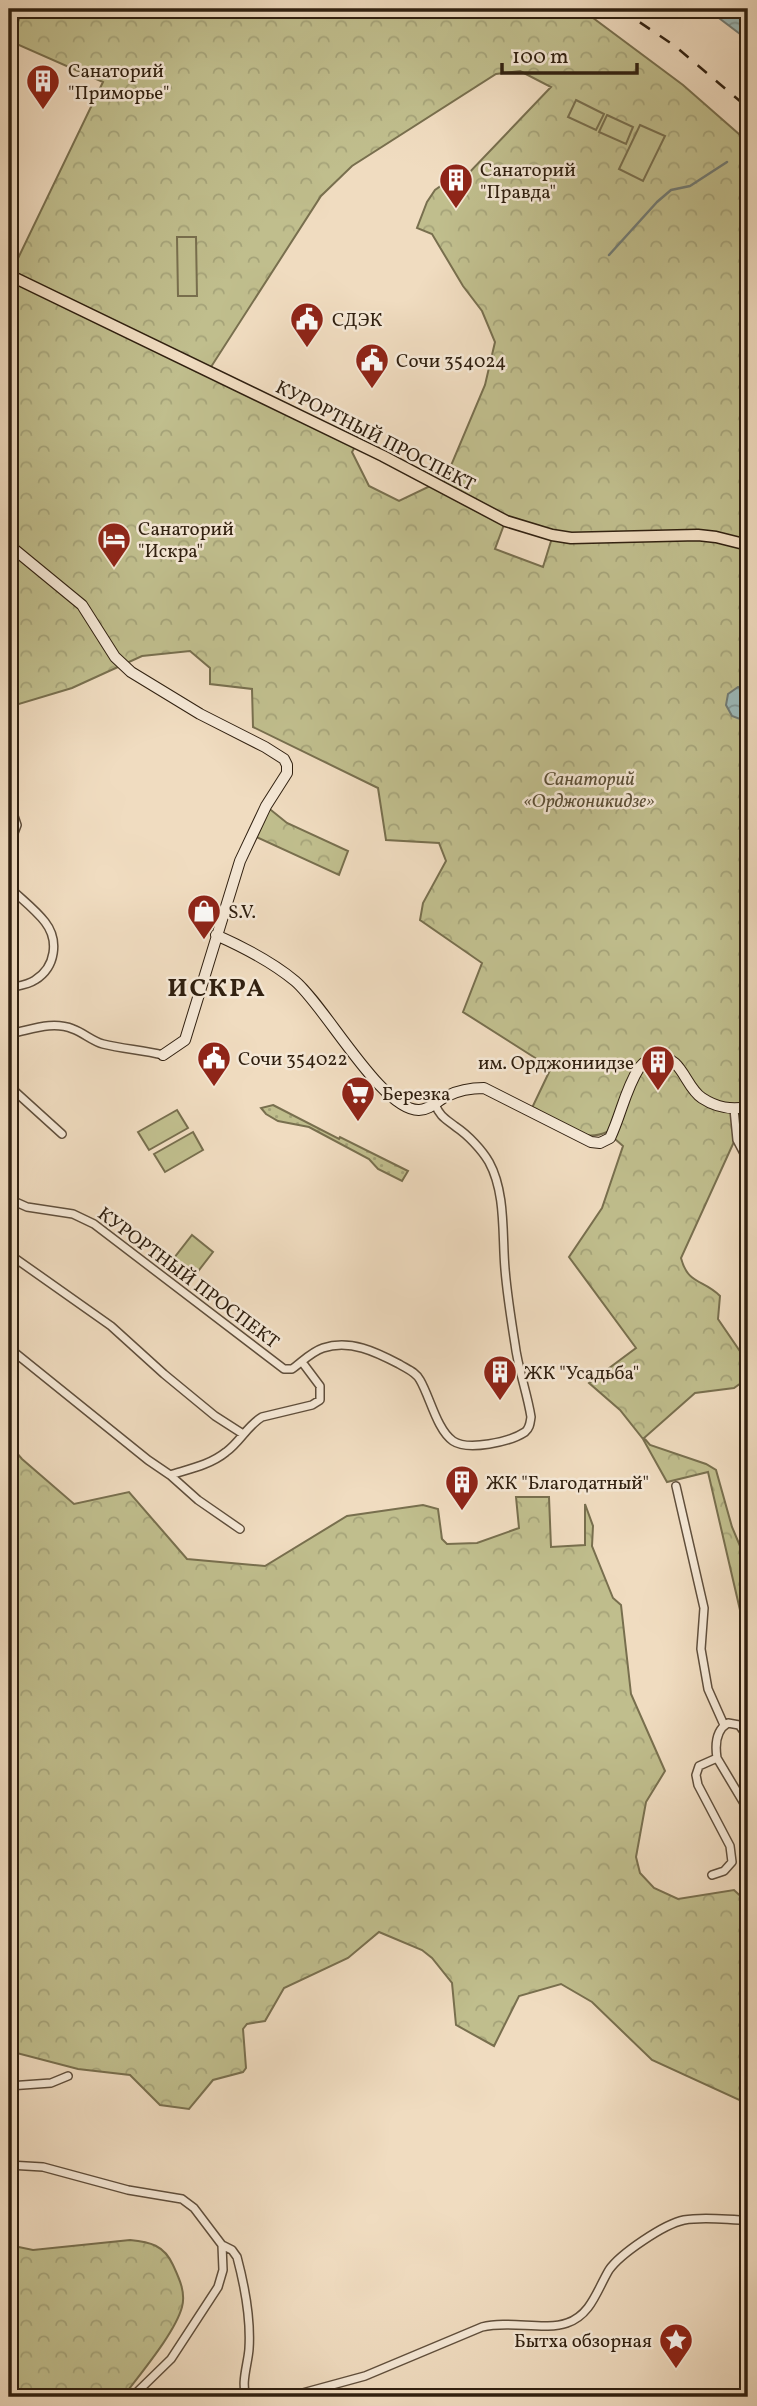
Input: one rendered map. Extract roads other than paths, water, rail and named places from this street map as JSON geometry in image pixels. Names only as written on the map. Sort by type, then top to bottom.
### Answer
[{"type":"main road","name":"КУРОРТНЫЙ ПРОСПЕКТ","points":[[9,275],[372,450],[506,521],[571,538],[698,535],[748,545]]},
{"type":"street","points":[[9,545],[82,605],[115,657],[131,672],[193,710],[284,759],[287,765],[287,773],[266,806],[240,861],[185,1040],[163,1055],[104,1044],[66,1027],[47,1025],[13,1033]]},
{"type":"street","points":[[9,814],[14,816],[17,825],[9,846]]},
{"type":"street","points":[[9,887],[44,922],[52,934],[54,952],[50,963],[38,979],[9,988]]},
{"type":"street","points":[[216,935],[247,949],[295,981],[328,1018],[385,1091],[400,1104],[420,1111],[447,1096],[470,1088],[484,1088],[590,1142],[600,1143],[610,1138],[628,1090],[641,1065],[658,1057],[670,1059],[677,1065],[703,1099],[723,1108],[748,1107]]},
{"type":"street","points":[[9,1014],[13,1033],[9,1043]]},
{"type":"street","points":[[9,1086],[62,1134]]},
{"type":"street","points":[[170,1475],[214,1461],[229,1451],[262,1417],[312,1405],[320,1400],[320,1386],[302,1362],[312,1353],[331,1346],[374,1350],[417,1375],[444,1432],[453,1441],[464,1446],[502,1441],[524,1432],[530,1426],[530,1409],[517,1363],[511,1319],[497,1182],[489,1163],[475,1144],[457,1127],[446,1121],[435,1104]]},
{"type":"street","points":[[734,1109],[737,1140],[748,1161]]},
{"type":"street","name":"КУРОРТНЫЙ ПРОСПЕКТ","points":[[9,1199],[27,1207],[73,1214],[94,1224],[280,1366],[292,1369],[302,1362]]},
{"type":"street","points":[[9,1254],[111,1326],[215,1416],[243,1434]]},
{"type":"street","points":[[9,1348],[198,1500],[240,1529]]},
{"type":"street","points":[[677,1486],[704,1608],[701,1649],[708,1689],[724,1725]]},
{"type":"street","points":[[748,1737],[739,1725],[731,1723],[724,1725],[717,1736],[717,1758],[748,1810]]},
{"type":"street","points":[[712,1875],[724,1871],[732,1862],[730,1846],[698,1785],[696,1775],[699,1766],[717,1758]]},
{"type":"street","points":[[9,2086],[51,2083],[68,2076]]},
{"type":"street","points":[[9,2165],[43,2166],[128,2190],[182,2199],[194,2208],[222,2245],[232,2250],[237,2257],[250,2338],[244,2387],[247,2397]]},
{"type":"street","points":[[288,2397],[366,2376],[482,2327],[494,2324],[567,2323],[587,2310],[620,2256],[649,2238],[683,2220],[748,2220]]},
{"type":"street","points":[[132,2397],[171,2359],[218,2287],[223,2270],[222,2245]]},
{"type":"water","points":[[707,9],[748,9],[748,40]]},
{"type":"water","points":[[738,687],[748,688],[748,718],[732,716],[726,705],[728,694]]},
{"type":"waterway","points":[[609,255],[671,190],[690,186],[727,162]]},
{"type":"railway","points":[[620,9],[675,46],[748,108]]},
{"type":"place","name":"Санаторий \"Приморье\"","points":[[43,111]]},
{"type":"place","name":"Санаторий \"Правда\"","points":[[456,210]]},
{"type":"place","name":"СДЭК","points":[[307,349]]},
{"type":"place","name":"Сочи 354024","points":[[372,390]]},
{"type":"place","name":"Санаторий \"Искра\"","points":[[114,569]]},
{"type":"place","name":"S.V.","points":[[204,941]]},
{"type":"place","name":"Сочи 354022","points":[[214,1088]]},
{"type":"place","name":"им. Орджониидзе","points":[[658,1092]]},
{"type":"place","name":"Березка","points":[[358,1123]]},
{"type":"place","name":"ЖК \"Усадьба\"","points":[[500,1402]]},
{"type":"place","name":"ЖК \"Благодатный\"","points":[[462,1512]]},
{"type":"place","name":"Бытха обзорная","points":[[676,2370]]},
{"type":"district","name":"ИСКРА","points":[[217,987]]},
{"type":"park label","name":"Санаторий «Орджоникидзе»","points":[[589,789]]}]
